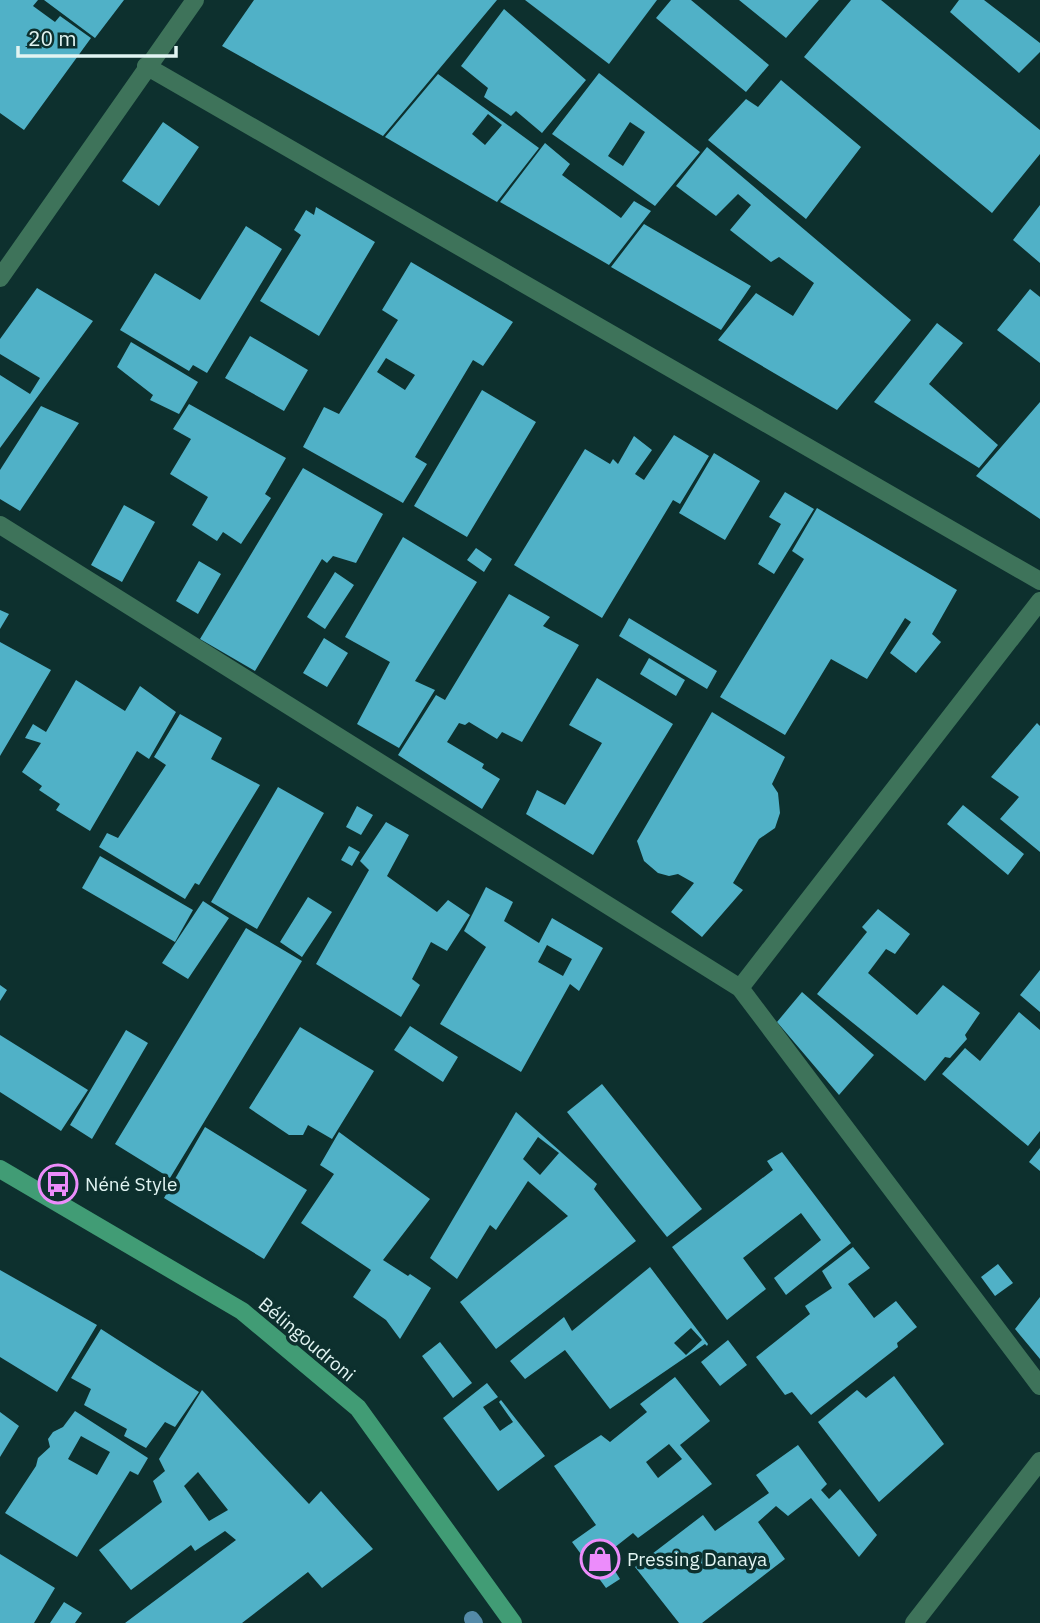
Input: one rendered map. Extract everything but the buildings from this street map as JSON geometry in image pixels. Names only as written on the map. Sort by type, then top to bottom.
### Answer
[{"type":"street","points":[[0,278],[146,66],[195,0]]},
{"type":"street","points":[[146,66],[1040,581]]},
{"type":"street","points":[[0,525],[740,988],[1040,1385]]},
{"type":"street","points":[[740,988],[1040,601]]},
{"type":"street","name":"Bélingoudroni","points":[[0,1169],[242,1311],[358,1408],[513,1623]]},
{"type":"street","points":[[914,1623],[1040,1461]]},
{"type":"waterway","points":[[472,1619],[475,1623]]},
{"type":"place","name":"Néné Style","points":[[58,1184]]},
{"type":"place","name":"Pressing Danaya","points":[[600,1559]]}]
